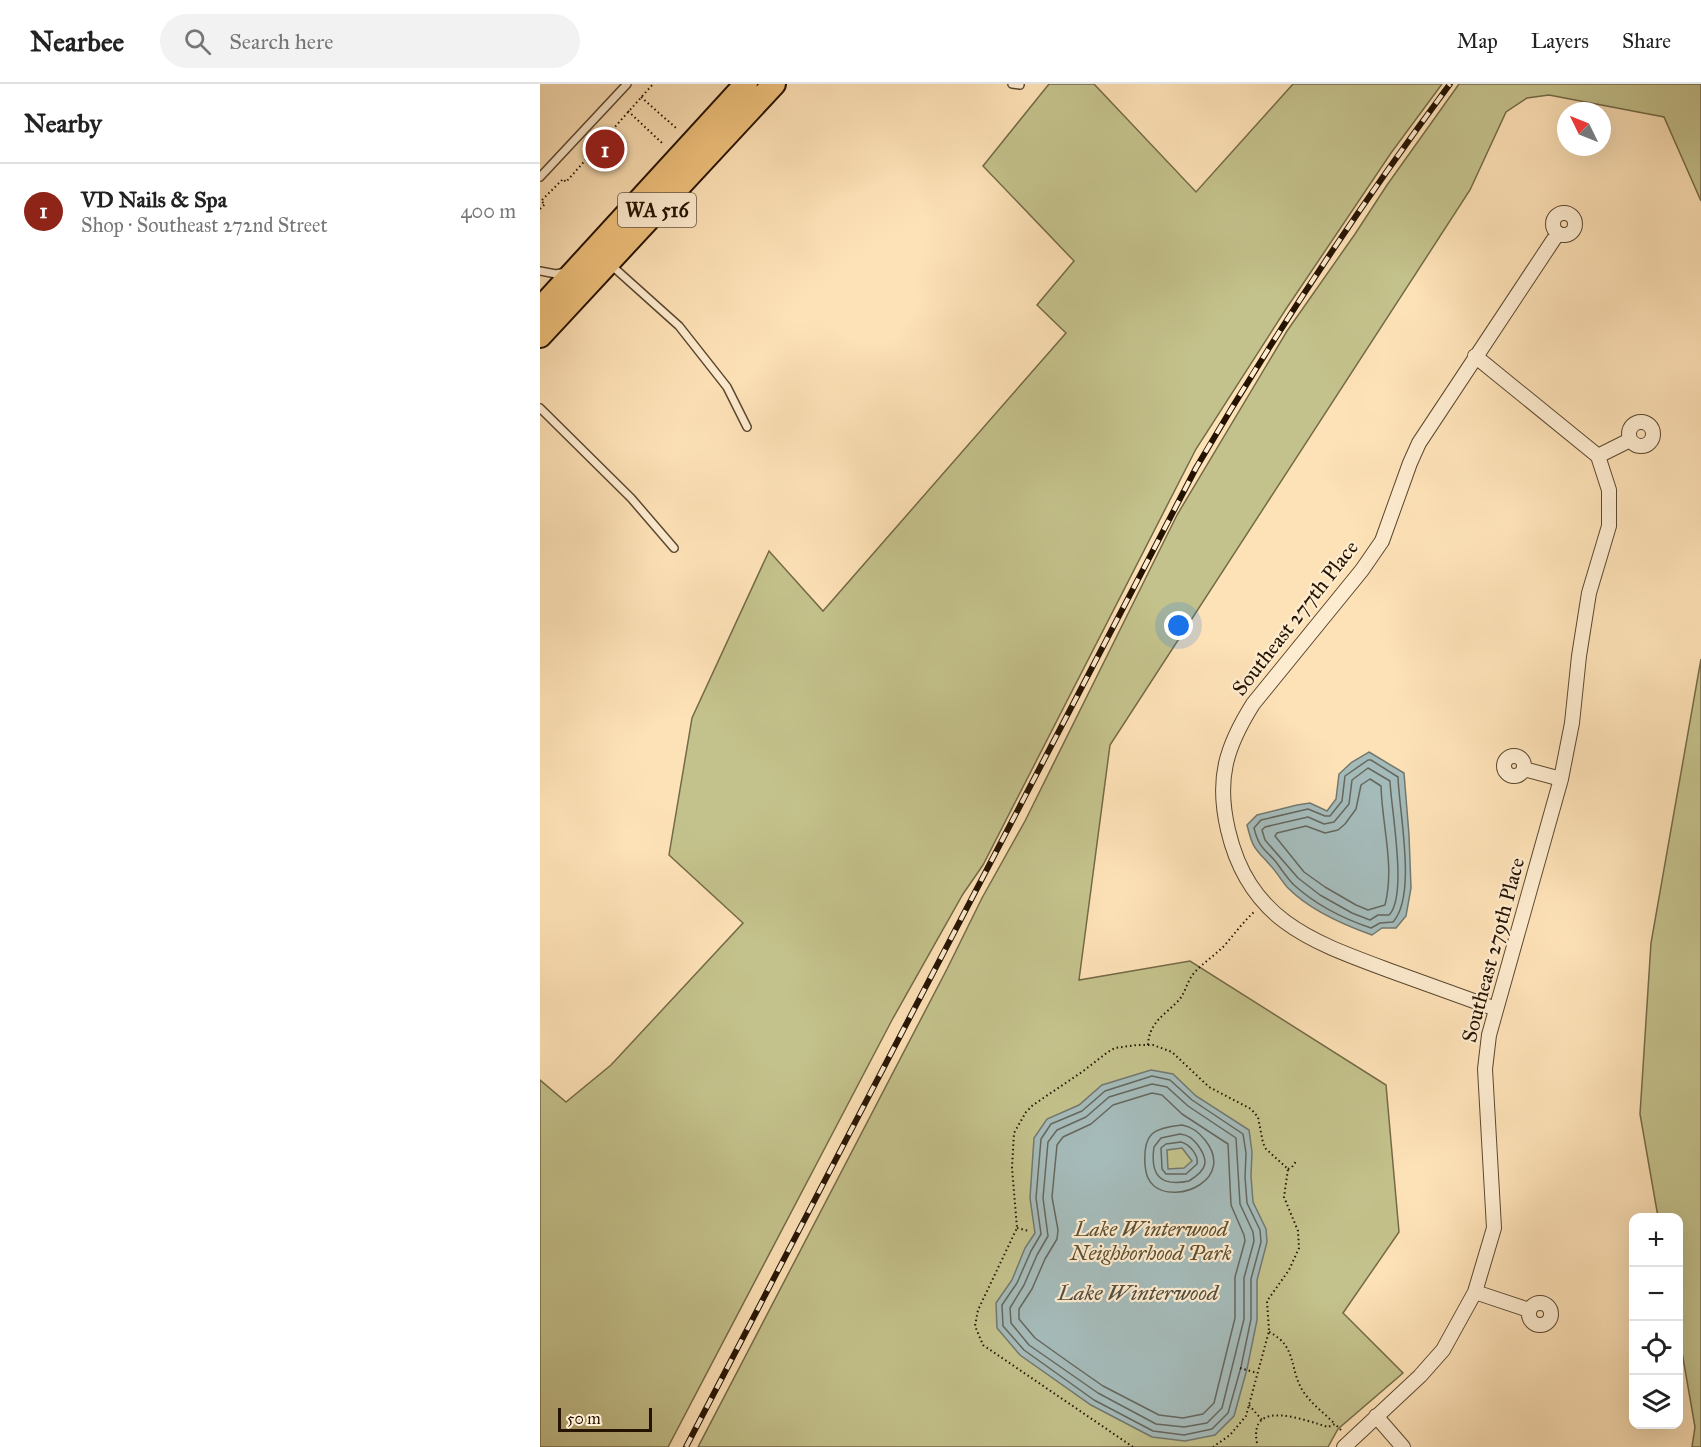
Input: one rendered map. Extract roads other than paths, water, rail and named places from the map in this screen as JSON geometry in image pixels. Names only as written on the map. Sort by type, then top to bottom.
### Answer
[{"type":"main road","name":"WA 516","points":[[540,302],[579,266],[746,84]]},
{"type":"main road","name":"WA 516","points":[[540,336],[774,84]]},
{"type":"street","name":"Southeast 277th Place","points":[[1496,1009],[1329,948],[1285,923],[1252,887],[1239,863],[1226,819],[1223,787],[1229,748],[1239,725],[1253,704],[1382,542],[1419,443],[1558,233]]},
{"type":"street","points":[[1475,356],[1598,456],[1630,440]]},
{"type":"street","name":"Southeast 279th Place","points":[[1347,1443],[1420,1376],[1443,1350],[1475,1292],[1494,1228],[1485,1070],[1489,1035],[1561,779],[1572,723],[1589,593],[1609,526],[1609,490],[1598,456]]},
{"type":"street","points":[[1524,769],[1561,779]]},
{"type":"street","points":[[1475,1292],[1529,1310]]},
{"type":"street","points":[[1376,1416],[1404,1447]]},
{"type":"lane","points":[[540,177],[627,84]]},
{"type":"lane","points":[[1012,84],[1020,85]]},
{"type":"lane","points":[[607,263],[679,326],[727,387],[747,427]]},
{"type":"lane","points":[[540,271],[556,274],[579,266]]},
{"type":"lane","points":[[540,408],[631,498],[674,548]]},
{"type":"water","points":[[1369,752],[1404,773],[1411,888],[1406,916],[1396,928],[1382,928],[1372,935],[1327,916],[1296,895],[1255,847],[1247,825],[1257,815],[1297,805],[1310,803],[1327,811],[1336,799],[1339,774],[1352,762]]},
{"type":"water","name":"Lake Winterwood","points":[[1151,1070],[1173,1074],[1196,1096],[1249,1130],[1253,1202],[1266,1229],[1267,1242],[1257,1280],[1257,1320],[1247,1369],[1234,1416],[1215,1435],[1185,1441],[1152,1437],[1091,1405],[1020,1355],[997,1328],[996,1303],[1012,1280],[1025,1248],[1035,1233],[1030,1198],[1034,1138],[1047,1119],[1079,1105],[1102,1085]],"holes":[[[1182,1148],[1192,1161],[1184,1168],[1168,1169],[1167,1150]]]},
{"type":"railway","points":[[686,1447],[1196,468],[1318,273],[1382,178],[1450,84]]},
{"type":"place","name":"VD Nails & Spa","points":[[605,149]]},
{"type":"park label","name":"Lake Winterwood Neighborhood Park","points":[[1151,1241]]}]
